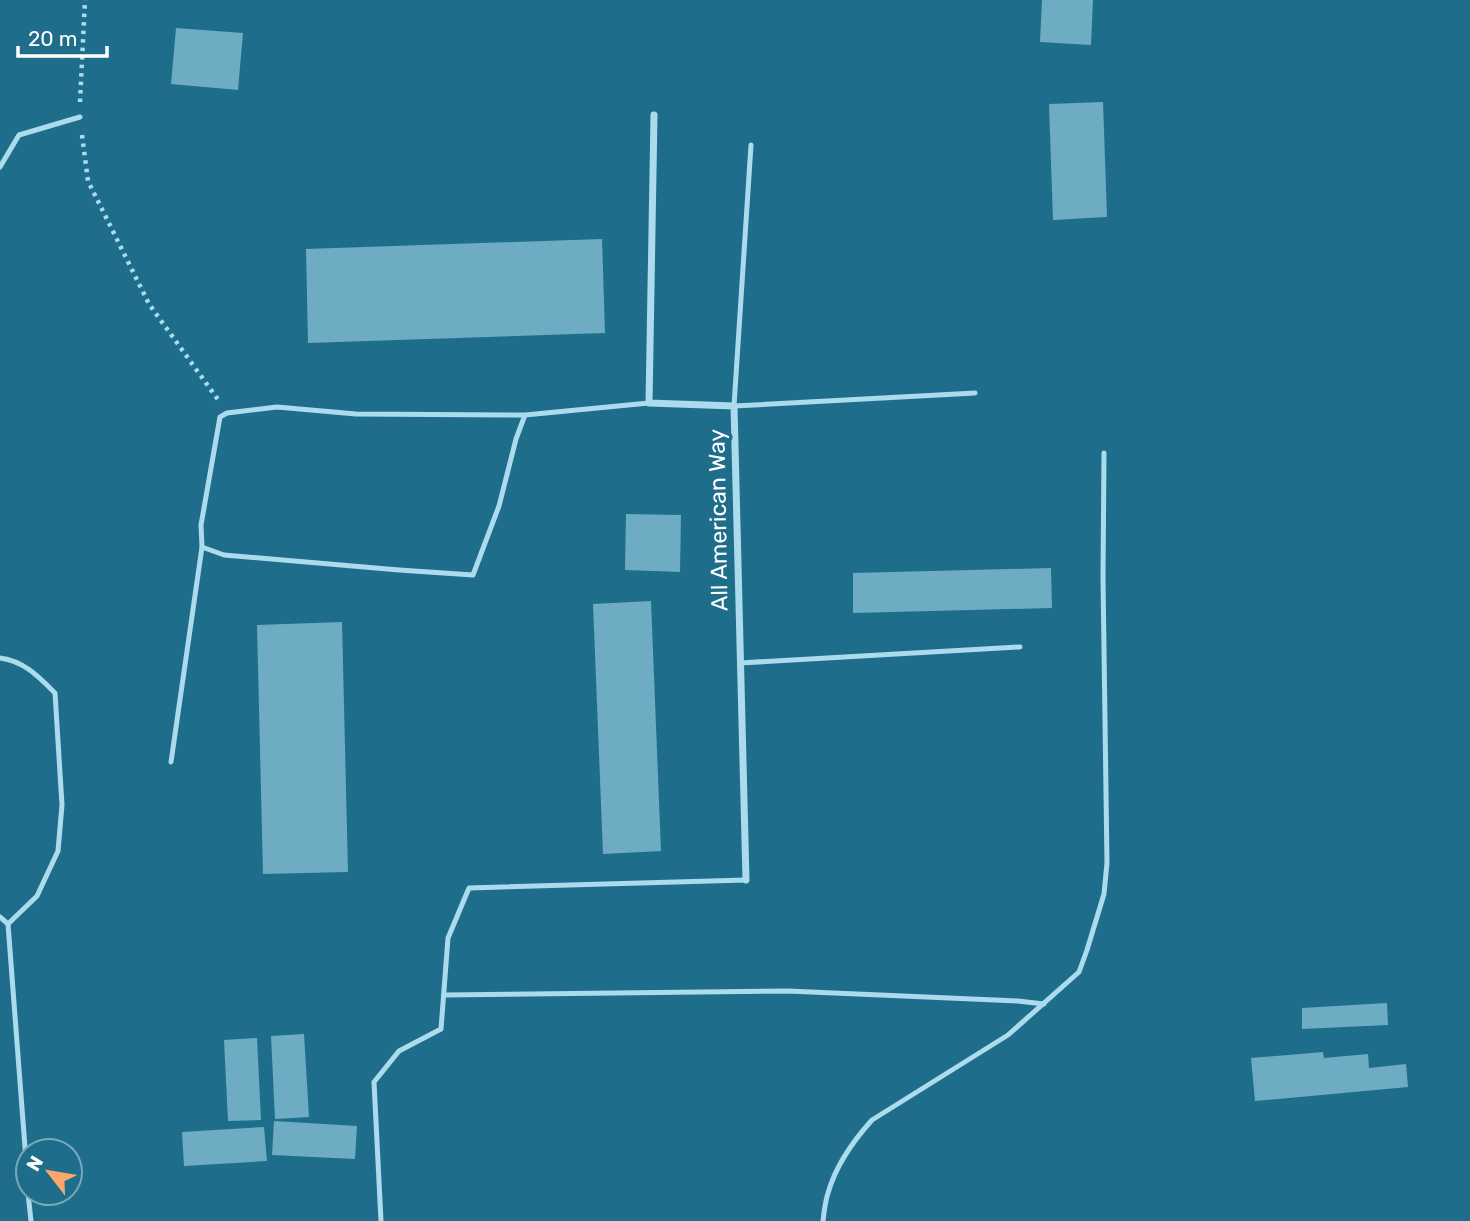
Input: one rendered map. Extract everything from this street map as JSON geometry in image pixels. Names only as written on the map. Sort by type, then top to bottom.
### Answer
[{"type":"street","points":[[649,403],[654,115]]},
{"type":"street","name":"All American Way","points":[[649,403],[734,406],[746,880]]},
{"type":"lane","points":[[0,167],[19,135],[80,117]]},
{"type":"lane","points":[[751,145],[734,406],[975,393]]},
{"type":"lane","points":[[171,762],[202,547],[201,525],[220,416],[228,412],[276,407],[356,414],[525,415],[649,403]]},
{"type":"lane","points":[[202,547],[224,555],[473,575],[499,506],[525,415]]},
{"type":"lane","points":[[823,1221],[827,1194],[840,1164],[855,1138],[872,1120],[1008,1035],[1079,972],[1104,894],[1107,863],[1104,453]]},
{"type":"lane","points":[[740,663],[1020,647]]},
{"type":"lane","points":[[0,658],[9,659],[31,670],[55,693],[62,805],[58,851],[37,896],[8,924]]},
{"type":"lane","points":[[381,1221],[374,1082],[399,1051],[441,1029],[448,938],[469,888],[746,880]]},
{"type":"lane","points":[[0,917],[8,924],[24,1137]]},
{"type":"lane","points":[[444,995],[789,991],[1044,1004]]},
{"type":"path","points":[[85,0],[80,117],[88,181],[149,304],[228,412]]},
{"type":"building","points":[[1042,0],[1093,0],[1091,45],[1040,42]]},
{"type":"building","points":[[176,28],[243,33],[238,90],[171,84]]},
{"type":"building","points":[[1103,102],[1107,217],[1053,220],[1049,104]]},
{"type":"building","points":[[602,239],[605,333],[308,343],[306,249]]},
{"type":"building","points":[[626,514],[681,515],[680,572],[625,570]]},
{"type":"building","points":[[1051,568],[1052,608],[853,613],[853,573]]},
{"type":"building","points":[[651,601],[661,851],[603,854],[593,604]]},
{"type":"building","points":[[342,622],[348,872],[263,874],[257,625]]},
{"type":"building","points":[[1387,1003],[1388,1025],[1302,1029],[1302,1008]]},
{"type":"building","points":[[304,1034],[309,1117],[275,1119],[271,1036]]},
{"type":"building","points":[[257,1038],[261,1120],[228,1121],[224,1040]]},
{"type":"building","points":[[1323,1052],[1324,1058],[1368,1054],[1369,1068],[1406,1064],[1408,1087],[1255,1101],[1251,1058]]},
{"type":"building","points":[[274,1121],[357,1126],[355,1159],[272,1155]]},
{"type":"building","points":[[264,1127],[267,1161],[184,1166],[182,1132]]}]
